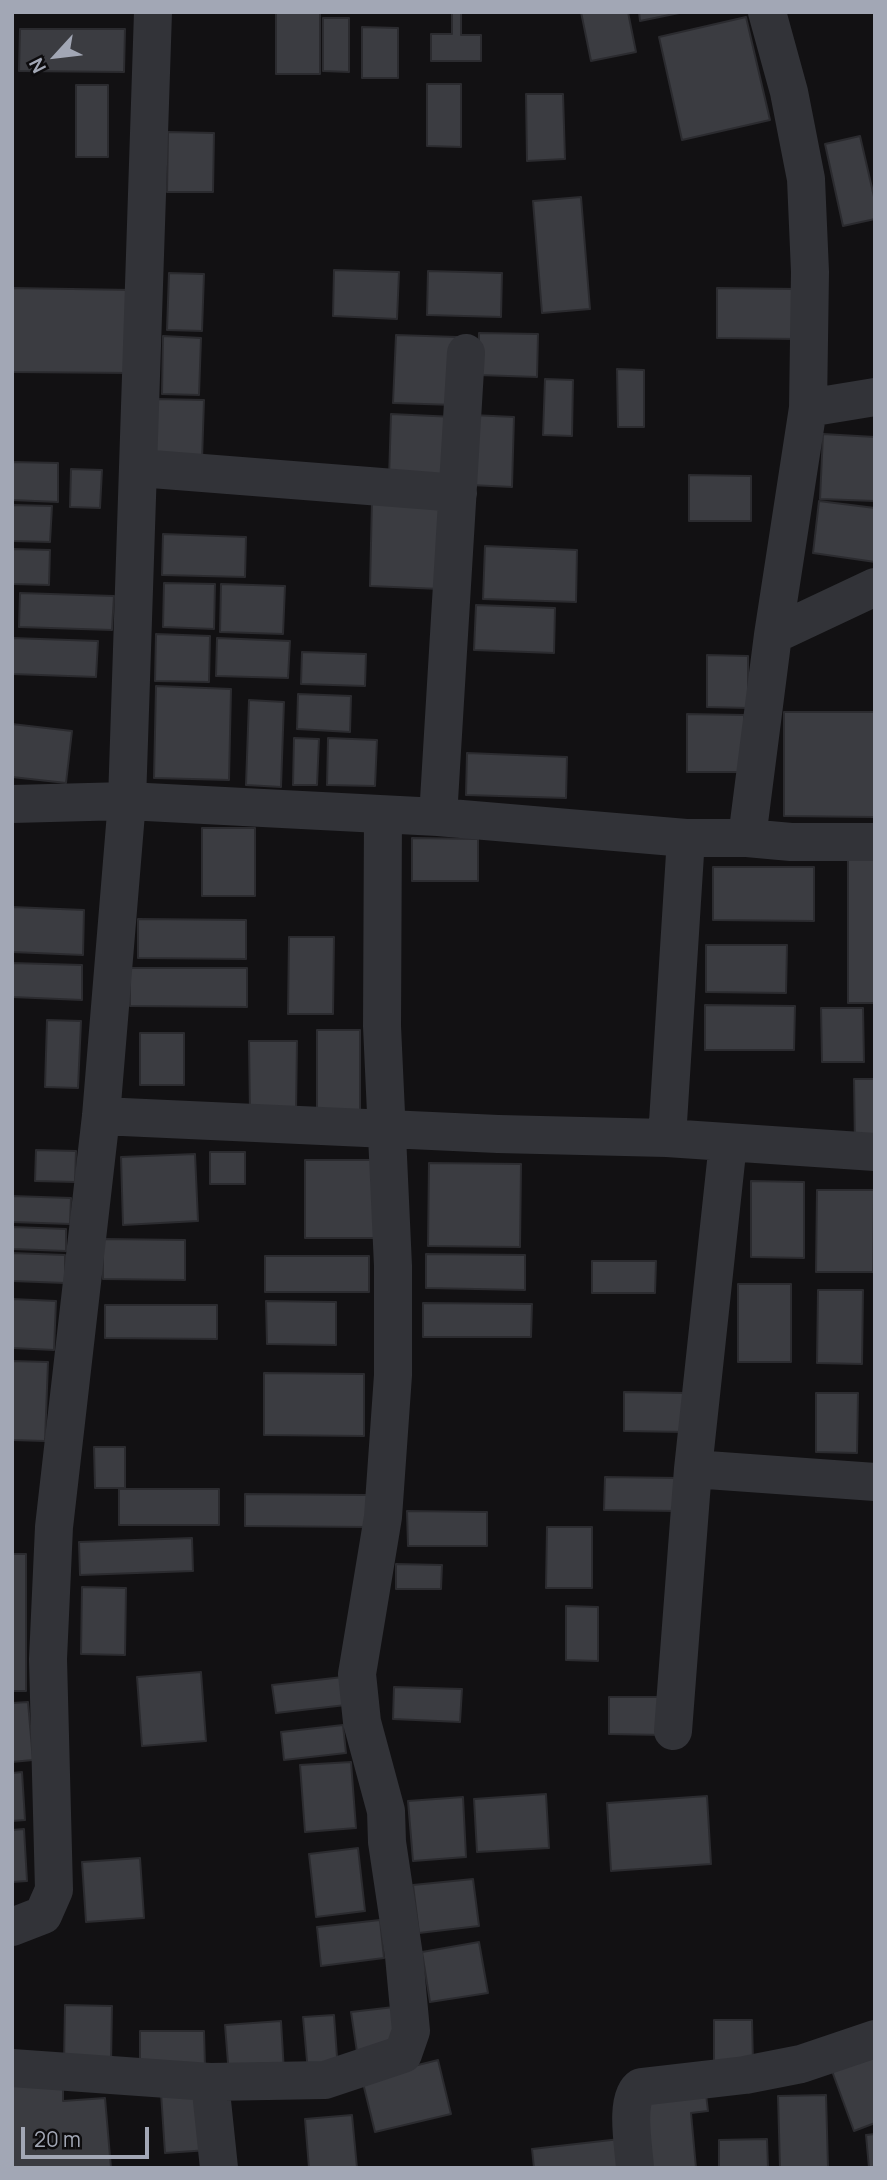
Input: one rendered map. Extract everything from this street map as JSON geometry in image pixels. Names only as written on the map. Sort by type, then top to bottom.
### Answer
[{"type":"street","points":[[12,1927],[43,1914],[54,1890],[48,1659],[54,1527],[101,1116],[127,801],[153,12]]},
{"type":"street","points":[[747,838],[773,635],[808,408],[810,272],[806,179],[789,93],[767,12]]},
{"type":"street","points":[[438,817],[466,353]]},
{"type":"street","points":[[808,408],[875,397]]},
{"type":"street","points":[[139,468],[458,493]]},
{"type":"street","points":[[773,635],[875,587]]},
{"type":"street","points":[[12,804],[127,801],[438,817],[686,838],[875,842]]},
{"type":"street","points":[[12,2068],[211,2082],[325,2080],[403,2054],[411,2031],[394,1876],[387,1842],[386,1811],[362,1722],[357,1674],[383,1517],[393,1376],[393,1266],[382,1026],[383,815]]},
{"type":"street","points":[[667,1138],[686,838]]},
{"type":"street","points":[[101,1116],[498,1134],[667,1138],[875,1152]]},
{"type":"street","points":[[673,1731],[693,1469],[728,1143]]},
{"type":"street","points":[[693,1469],[875,1482]]},
{"type":"street","points":[[635,2168],[631,2116],[633,2097],[641,2087],[745,2075],[801,2064],[875,2039]]},
{"type":"street","points":[[211,2082],[219,2168]]},
{"type":"building","points":[[276,12],[320,12],[320,74],[276,74]]},
{"type":"building","points":[[452,12],[461,12],[461,35],[481,35],[481,61],[431,61],[431,34],[452,34]]},
{"type":"building","points":[[581,12],[628,12],[636,52],[591,61]]},
{"type":"building","points":[[639,12],[684,12],[640,21]]},
{"type":"building","points":[[746,17],[770,120],[682,140],[659,37]]},
{"type":"building","points":[[323,18],[349,18],[349,72],[323,71]]},
{"type":"building","points":[[362,27],[398,28],[398,78],[362,78]]},
{"type":"building","points":[[20,29],[125,29],[124,72],[19,71]]},
{"type":"building","points":[[427,84],[461,84],[461,147],[427,146]]},
{"type":"building","points":[[76,85],[108,85],[108,157],[76,157]]},
{"type":"building","points":[[526,94],[563,94],[565,159],[527,161]]},
{"type":"building","points":[[168,132],[214,133],[213,192],[167,192]]},
{"type":"building","points":[[860,136],[875,201],[875,219],[843,226],[825,144]]},
{"type":"building","points":[[581,197],[590,309],[542,313],[533,201]]},
{"type":"building","points":[[334,270],[399,272],[397,319],[333,316]]},
{"type":"building","points":[[428,271],[502,273],[501,317],[427,315]]},
{"type":"building","points":[[169,273],[204,274],[202,331],[167,330]]},
{"type":"building","points":[[12,288],[132,290],[132,373],[12,372]]},
{"type":"building","points":[[717,288],[798,289],[798,339],[717,338]]},
{"type":"building","points":[[479,333],[538,334],[537,377],[478,375]]},
{"type":"building","points":[[396,335],[457,337],[455,405],[393,403]]},
{"type":"building","points":[[163,336],[201,338],[199,395],[162,394]]},
{"type":"building","points":[[617,369],[644,370],[644,427],[618,427]]},
{"type":"building","points":[[545,379],[573,380],[572,436],[543,435]]},
{"type":"building","points":[[156,399],[204,400],[202,460],[154,459]]},
{"type":"building","points":[[391,414],[455,417],[452,482],[389,479]]},
{"type":"building","points":[[472,415],[514,417],[512,487],[470,485]]},
{"type":"building","points":[[823,434],[875,437],[875,501],[820,499]]},
{"type":"building","points":[[12,462],[58,463],[58,502],[12,500]]},
{"type":"building","points":[[71,469],[102,470],[100,508],[70,507]]},
{"type":"building","points":[[689,475],[751,476],[751,521],[689,521]]},
{"type":"building","points":[[372,501],[443,504],[440,589],[370,586]]},
{"type":"building","points":[[819,501],[875,508],[875,562],[813,553]]},
{"type":"building","points":[[12,505],[52,506],[50,542],[12,541]]},
{"type":"building","points":[[163,534],[246,537],[245,577],[162,575]]},
{"type":"building","points":[[485,546],[577,550],[576,602],[483,599]]},
{"type":"building","points":[[12,549],[50,550],[49,585],[12,584]]},
{"type":"building","points":[[164,583],[215,584],[214,629],[163,627]]},
{"type":"building","points":[[221,584],[285,586],[283,634],[220,632]]},
{"type":"building","points":[[20,593],[114,596],[112,630],[19,627]]},
{"type":"building","points":[[476,605],[555,608],[554,653],[474,650]]},
{"type":"building","points":[[156,634],[210,636],[209,682],[155,681]]},
{"type":"building","points":[[12,638],[98,641],[96,677],[12,674]]},
{"type":"building","points":[[217,638],[290,641],[288,678],[216,676]]},
{"type":"building","points":[[302,652],[366,654],[365,686],[301,684]]},
{"type":"building","points":[[707,655],[748,656],[748,708],[707,707]]},
{"type":"building","points":[[156,686],[231,689],[229,780],[154,778]]},
{"type":"building","points":[[298,694],[351,696],[350,732],[297,729]]},
{"type":"building","points":[[249,700],[284,702],[281,787],[246,785]]},
{"type":"building","points":[[784,712],[875,712],[874,817],[784,816]]},
{"type":"building","points":[[687,714],[744,715],[744,772],[687,772]]},
{"type":"building","points":[[12,724],[72,731],[66,783],[12,777]]},
{"type":"building","points":[[294,738],[319,739],[317,785],[293,785]]},
{"type":"building","points":[[328,738],[377,740],[375,786],[327,785]]},
{"type":"building","points":[[467,753],[567,757],[566,798],[466,795]]},
{"type":"building","points":[[202,828],[255,828],[255,896],[202,896]]},
{"type":"building","points":[[412,838],[478,839],[478,881],[412,881]]},
{"type":"building","points":[[848,855],[875,855],[875,1003],[848,1003]]},
{"type":"building","points":[[713,867],[814,867],[814,921],[713,920]]},
{"type":"building","points":[[12,907],[84,910],[83,955],[12,952]]},
{"type":"building","points":[[138,919],[246,920],[246,959],[138,958]]},
{"type":"building","points":[[289,937],[334,937],[333,1014],[288,1014]]},
{"type":"building","points":[[706,945],[787,945],[786,993],[706,992]]},
{"type":"building","points":[[12,963],[82,965],[82,1000],[12,997]]},
{"type":"building","points":[[130,968],[247,968],[247,1007],[130,1006]]},
{"type":"building","points":[[705,1005],[795,1006],[794,1050],[705,1050]]},
{"type":"building","points":[[821,1008],[863,1008],[864,1062],[822,1062]]},
{"type":"building","points":[[47,1020],[81,1021],[78,1088],[45,1087]]},
{"type":"building","points":[[317,1030],[360,1030],[360,1112],[317,1112]]},
{"type":"building","points":[[140,1033],[184,1033],[184,1085],[140,1085]]},
{"type":"building","points":[[249,1041],[297,1041],[296,1113],[250,1113]]},
{"type":"building","points":[[854,1079],[875,1079],[875,1147],[855,1147]]},
{"type":"building","points":[[36,1150],[76,1151],[75,1182],[35,1181]]},
{"type":"building","points":[[210,1152],[245,1152],[245,1184],[210,1184]]},
{"type":"building","points":[[195,1154],[198,1221],[123,1225],[121,1157]]},
{"type":"building","points":[[305,1160],[378,1160],[378,1238],[305,1238]]},
{"type":"building","points":[[429,1163],[521,1164],[520,1247],[428,1246]]},
{"type":"building","points":[[751,1181],[804,1182],[804,1258],[751,1257]]},
{"type":"building","points":[[817,1190],[874,1190],[873,1272],[816,1272]]},
{"type":"building","points":[[12,1196],[71,1198],[70,1224],[12,1222]]},
{"type":"building","points":[[12,1227],[66,1229],[66,1251],[12,1249]]},
{"type":"building","points":[[103,1239],[185,1240],[185,1280],[103,1279]]},
{"type":"building","points":[[12,1253],[65,1255],[65,1283],[12,1281]]},
{"type":"building","points":[[426,1254],[525,1255],[525,1290],[426,1288]]},
{"type":"building","points":[[265,1256],[369,1256],[369,1292],[265,1292]]},
{"type":"building","points":[[592,1261],[656,1261],[655,1293],[592,1293]]},
{"type":"building","points":[[738,1284],[791,1284],[791,1362],[738,1362]]},
{"type":"building","points":[[818,1290],[863,1290],[862,1364],[817,1363]]},
{"type":"building","points":[[12,1299],[56,1301],[54,1350],[12,1348]]},
{"type":"building","points":[[266,1301],[336,1302],[336,1345],[267,1344]]},
{"type":"building","points":[[423,1303],[532,1304],[531,1337],[423,1337]]},
{"type":"building","points":[[105,1305],[217,1305],[217,1339],[105,1338]]},
{"type":"building","points":[[12,1361],[48,1362],[45,1441],[12,1440]]},
{"type":"building","points":[[264,1373],[364,1374],[364,1436],[264,1435]]},
{"type":"building","points":[[624,1392],[686,1393],[686,1432],[624,1431]]},
{"type":"building","points":[[816,1393],[858,1393],[857,1453],[816,1452]]},
{"type":"building","points":[[94,1447],[125,1447],[125,1488],[95,1488]]},
{"type":"building","points":[[605,1477],[678,1478],[678,1511],[604,1510]]},
{"type":"building","points":[[119,1489],[219,1489],[219,1525],[119,1525]]},
{"type":"building","points":[[245,1494],[367,1495],[367,1527],[245,1526]]},
{"type":"building","points":[[407,1511],[487,1512],[487,1546],[408,1546]]},
{"type":"building","points":[[547,1527],[592,1527],[592,1588],[546,1588]]},
{"type":"building","points":[[192,1538],[193,1571],[80,1575],[79,1542]]},
{"type":"building","points":[[12,1554],[26,1554],[26,1691],[12,1691]]},
{"type":"building","points":[[396,1564],[442,1565],[441,1589],[396,1589]]},
{"type":"building","points":[[82,1587],[126,1588],[125,1655],[81,1654]]},
{"type":"building","points":[[566,1606],[598,1607],[598,1661],[566,1660]]},
{"type":"building","points":[[201,1672],[206,1741],[142,1746],[137,1677]]},
{"type":"building","points":[[343,1677],[346,1705],[276,1713],[272,1685]]},
{"type":"building","points":[[394,1687],[462,1689],[460,1722],[393,1719]]},
{"type":"building","points":[[609,1697],[666,1697],[665,1735],[609,1734]]},
{"type":"building","points":[[28,1702],[33,1760],[12,1762],[12,1703]]},
{"type":"building","points":[[343,1725],[346,1753],[284,1760],[281,1732]]},
{"type":"building","points":[[351,1762],[356,1828],[305,1832],[300,1765]]},
{"type":"building","points":[[22,1772],[25,1820],[12,1821],[12,1773]]},
{"type":"building","points":[[546,1794],[549,1848],[477,1852],[474,1799]]},
{"type":"building","points":[[707,1796],[711,1864],[611,1871],[607,1803]]},
{"type":"building","points":[[463,1797],[466,1857],[413,1861],[408,1801]]},
{"type":"building","points":[[24,1829],[27,1881],[12,1882],[12,1830]]},
{"type":"building","points":[[358,1848],[365,1911],[316,1917],[309,1854]]},
{"type":"building","points":[[140,1858],[144,1918],[86,1922],[82,1862]]},
{"type":"building","points":[[473,1879],[479,1926],[419,1933],[413,1885]]},
{"type":"building","points":[[380,1920],[384,1958],[321,1966],[317,1927]]},
{"type":"building","points":[[479,1942],[488,1993],[430,2002],[422,1952]]},
{"type":"building","points":[[65,2005],[112,2006],[111,2064],[64,2063]]},
{"type":"building","points":[[394,2007],[400,2046],[357,2052],[351,2012]]},
{"type":"building","points":[[334,2015],[338,2071],[308,2072],[303,2017]]},
{"type":"building","points":[[714,2020],[752,2020],[753,2064],[714,2064]]},
{"type":"building","points":[[281,2021],[284,2072],[229,2076],[225,2025]]},
{"type":"building","points":[[140,2031],[204,2031],[205,2067],[140,2068]]},
{"type":"building","points":[[875,2055],[875,2123],[854,2131],[832,2071]]},
{"type":"building","points":[[438,2060],[451,2114],[375,2132],[362,2079]]},
{"type":"building","points":[[63,2082],[63,2101],[105,2098],[111,2168],[12,2168],[12,2086]]},
{"type":"building","points":[[705,2086],[708,2111],[691,2113],[696,2168],[648,2168],[640,2092]]},
{"type":"building","points":[[205,2090],[209,2150],[165,2153],[161,2093]]},
{"type":"building","points":[[826,2095],[828,2168],[780,2168],[778,2096]]},
{"type":"building","points":[[352,2115],[357,2168],[309,2168],[305,2119]]},
{"type":"building","points":[[875,2134],[875,2168],[869,2168],[866,2135]]},
{"type":"building","points":[[620,2139],[623,2168],[534,2168],[532,2149]]},
{"type":"building","points":[[767,2139],[768,2168],[719,2168],[719,2140]]}]
